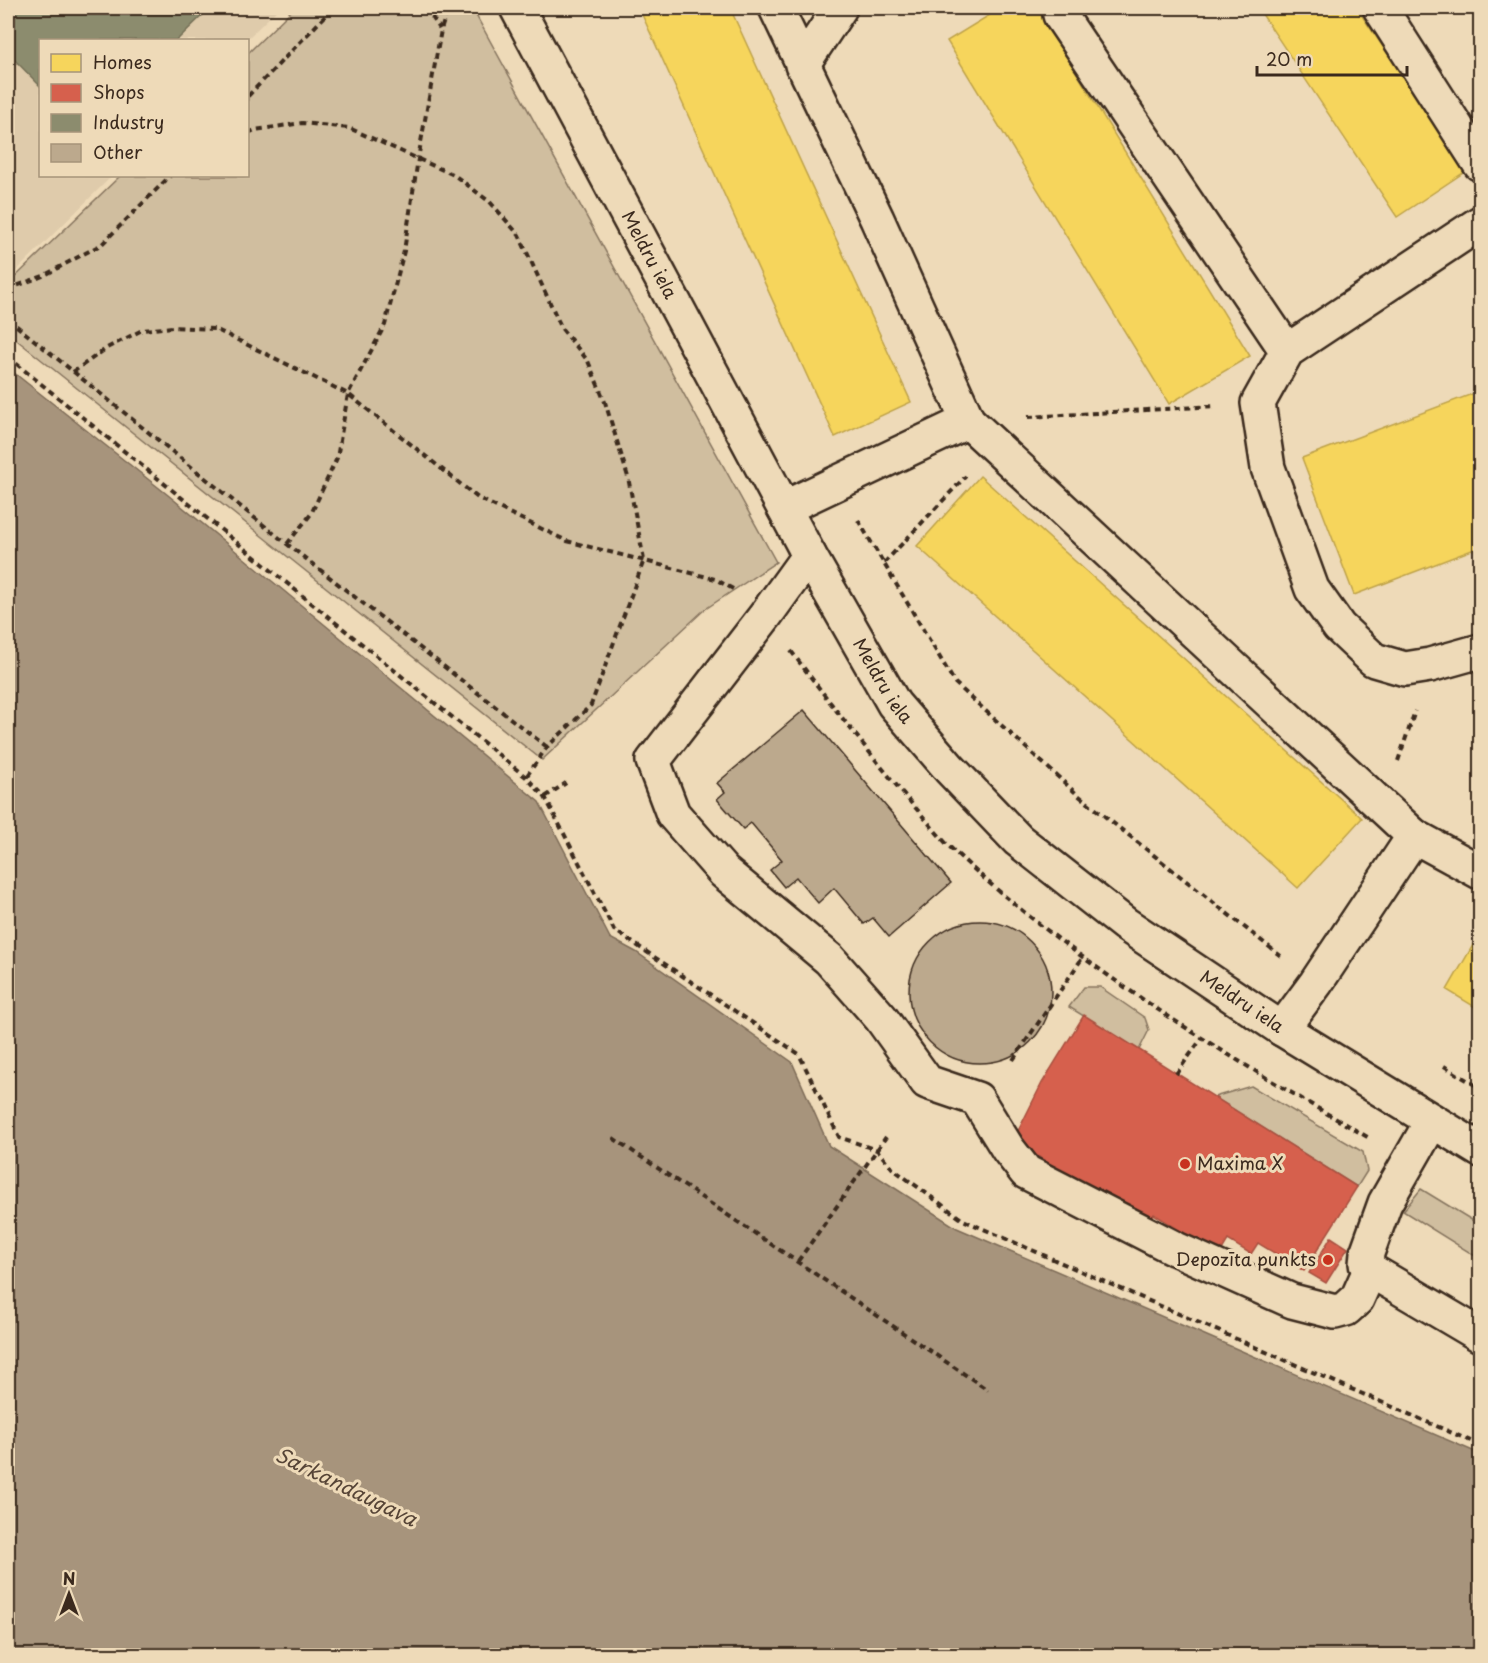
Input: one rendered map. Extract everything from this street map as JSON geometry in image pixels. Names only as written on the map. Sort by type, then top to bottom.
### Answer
[{"type":"street","name":"Meldru iela","points":[[517,8],[809,555],[894,704],[950,769],[1018,840],[1125,924],[1282,1029],[1480,1150]]},
{"type":"street","points":[[776,8],[877,219],[968,421],[1414,836],[1480,872]]},
{"type":"street","points":[[802,65],[840,8]]},
{"type":"street","points":[[1380,8],[1480,164]]},
{"type":"street","points":[[1060,15],[1287,351]]},
{"type":"street","points":[[1480,223],[1287,351],[1258,403],[1268,468],[1312,589],[1339,627],[1374,660],[1406,669],[1480,651]]},
{"type":"street","points":[[784,508],[968,421]]},
{"type":"street","points":[[809,555],[653,761],[673,814],[724,872],[829,959],[881,1018],[927,1082],[977,1099],[1008,1149],[1026,1172],[1176,1249],[1292,1301],[1335,1312],[1346,1310],[1357,1299],[1370,1270]]},
{"type":"street","points":[[1282,1029],[1316,983],[1414,836]]},
{"type":"street","points":[[1432,1121],[1385,1203],[1366,1263],[1370,1270],[1480,1335]]},
{"type":"path","points":[[249,95],[333,8]]},
{"type":"path","points":[[426,8],[441,30]]},
{"type":"path","points":[[287,544],[310,514],[338,458],[348,394],[385,325],[404,251],[441,30],[448,8]]},
{"type":"path","points":[[249,133],[302,123],[349,128],[454,175],[490,202],[519,235],[562,329],[588,361],[605,402],[628,477],[644,560],[591,705],[547,747],[526,777]]},
{"type":"path","points":[[8,289],[43,276],[102,244],[169,177]]},
{"type":"path","points":[[8,319],[287,544],[547,747]]},
{"type":"path","points":[[73,372],[106,348],[142,330],[172,327],[215,329],[348,394],[478,498],[567,541],[715,579]]},
{"type":"path","points":[[8,357],[526,777],[545,797],[614,930],[799,1054],[839,1137],[877,1150],[893,1169],[963,1220],[1480,1445]]},
{"type":"path","points":[[968,421],[1258,403]]},
{"type":"path","points":[[884,563],[995,445]]},
{"type":"path","points":[[827,487],[858,520],[955,683],[1078,795],[1282,957]]},
{"type":"path","points":[[1382,807],[1430,665]]},
{"type":"path","points":[[545,797],[566,783]]},
{"type":"path","points":[[1013,1060],[1083,957]]},
{"type":"path","points":[[1176,1074],[1202,1038]]},
{"type":"path","points":[[1444,1066],[1480,1088]]},
{"type":"path","points":[[798,1261],[886,1137]]},
{"type":"path","points":[[614,1138],[988,1390]]},
{"type":"shaded area","points":[[8,8],[279,8],[247,39],[39,39],[39,177],[111,177],[11,276],[8,272]]},
{"type":"shaded area","points":[[294,8],[472,8],[776,562],[704,610],[542,760],[8,333],[8,284],[119,177],[249,177],[249,52]]},
{"type":"shaded area","points":[[1084,987],[1100,987],[1145,1018],[1149,1030],[1139,1050],[1069,1007]]},
{"type":"shaded area","points":[[1251,1086],[1363,1152],[1367,1171],[1357,1187],[1214,1097]]},
{"type":"shaded area","points":[[1421,1189],[1480,1225],[1480,1259],[1403,1211]]},
{"type":"water","name":"Sarkandaugava","points":[[8,368],[168,495],[539,802],[610,938],[636,952],[792,1062],[829,1146],[957,1228],[1480,1454],[1480,1655],[8,1655]]},
{"type":"building: Homes","points":[[639,8],[730,8],[911,402],[835,437]]},
{"type":"building: Homes","points":[[1001,8],[1037,8],[1250,356],[1169,404],[947,41]]},
{"type":"building: Homes","points":[[1258,8],[1368,8],[1360,13],[1425,109],[1433,104],[1446,123],[1437,128],[1466,171],[1397,217]]},
{"type":"building: Homes","points":[[1480,391],[1480,547],[1354,595],[1302,458]]},
{"type":"building: Homes","points":[[980,476],[1362,818],[1298,888],[917,546]]},
{"type":"building: Homes","points":[[1480,933],[1480,1010],[1447,990]]},
{"type":"building: Shops","name":"Maxima X","points":[[1084,1015],[1357,1187],[1304,1271],[1258,1243],[1251,1254],[1228,1240],[1219,1255],[1154,1214],[1147,1224],[1013,1141],[1042,1083]]},
{"type":"building: Shops","name":"Depozīta punkts","points":[[1331,1237],[1348,1248],[1326,1283],[1309,1273]]},
{"type":"building: Industry","points":[[8,8],[210,8],[178,39],[39,39],[39,85],[8,53]]},
{"type":"building: Other","points":[[804,710],[951,883],[889,937],[873,918],[864,924],[834,888],[818,903],[796,877],[784,887],[770,870],[782,860],[751,823],[743,829],[717,799],[725,792],[717,783]]},
{"type":"building: Other","points":[[980,921],[1007,926],[1031,941],[1046,965],[1051,992],[1046,1019],[1031,1043],[1007,1058],[980,1063],[953,1058],[929,1043],[914,1019],[909,992],[914,965],[929,941],[953,926]]},
{"type":"place","name":"Maxima X","points":[[1185,1164]]},
{"type":"place","name":"Depozīta punkts","points":[[1328,1260]]}]
